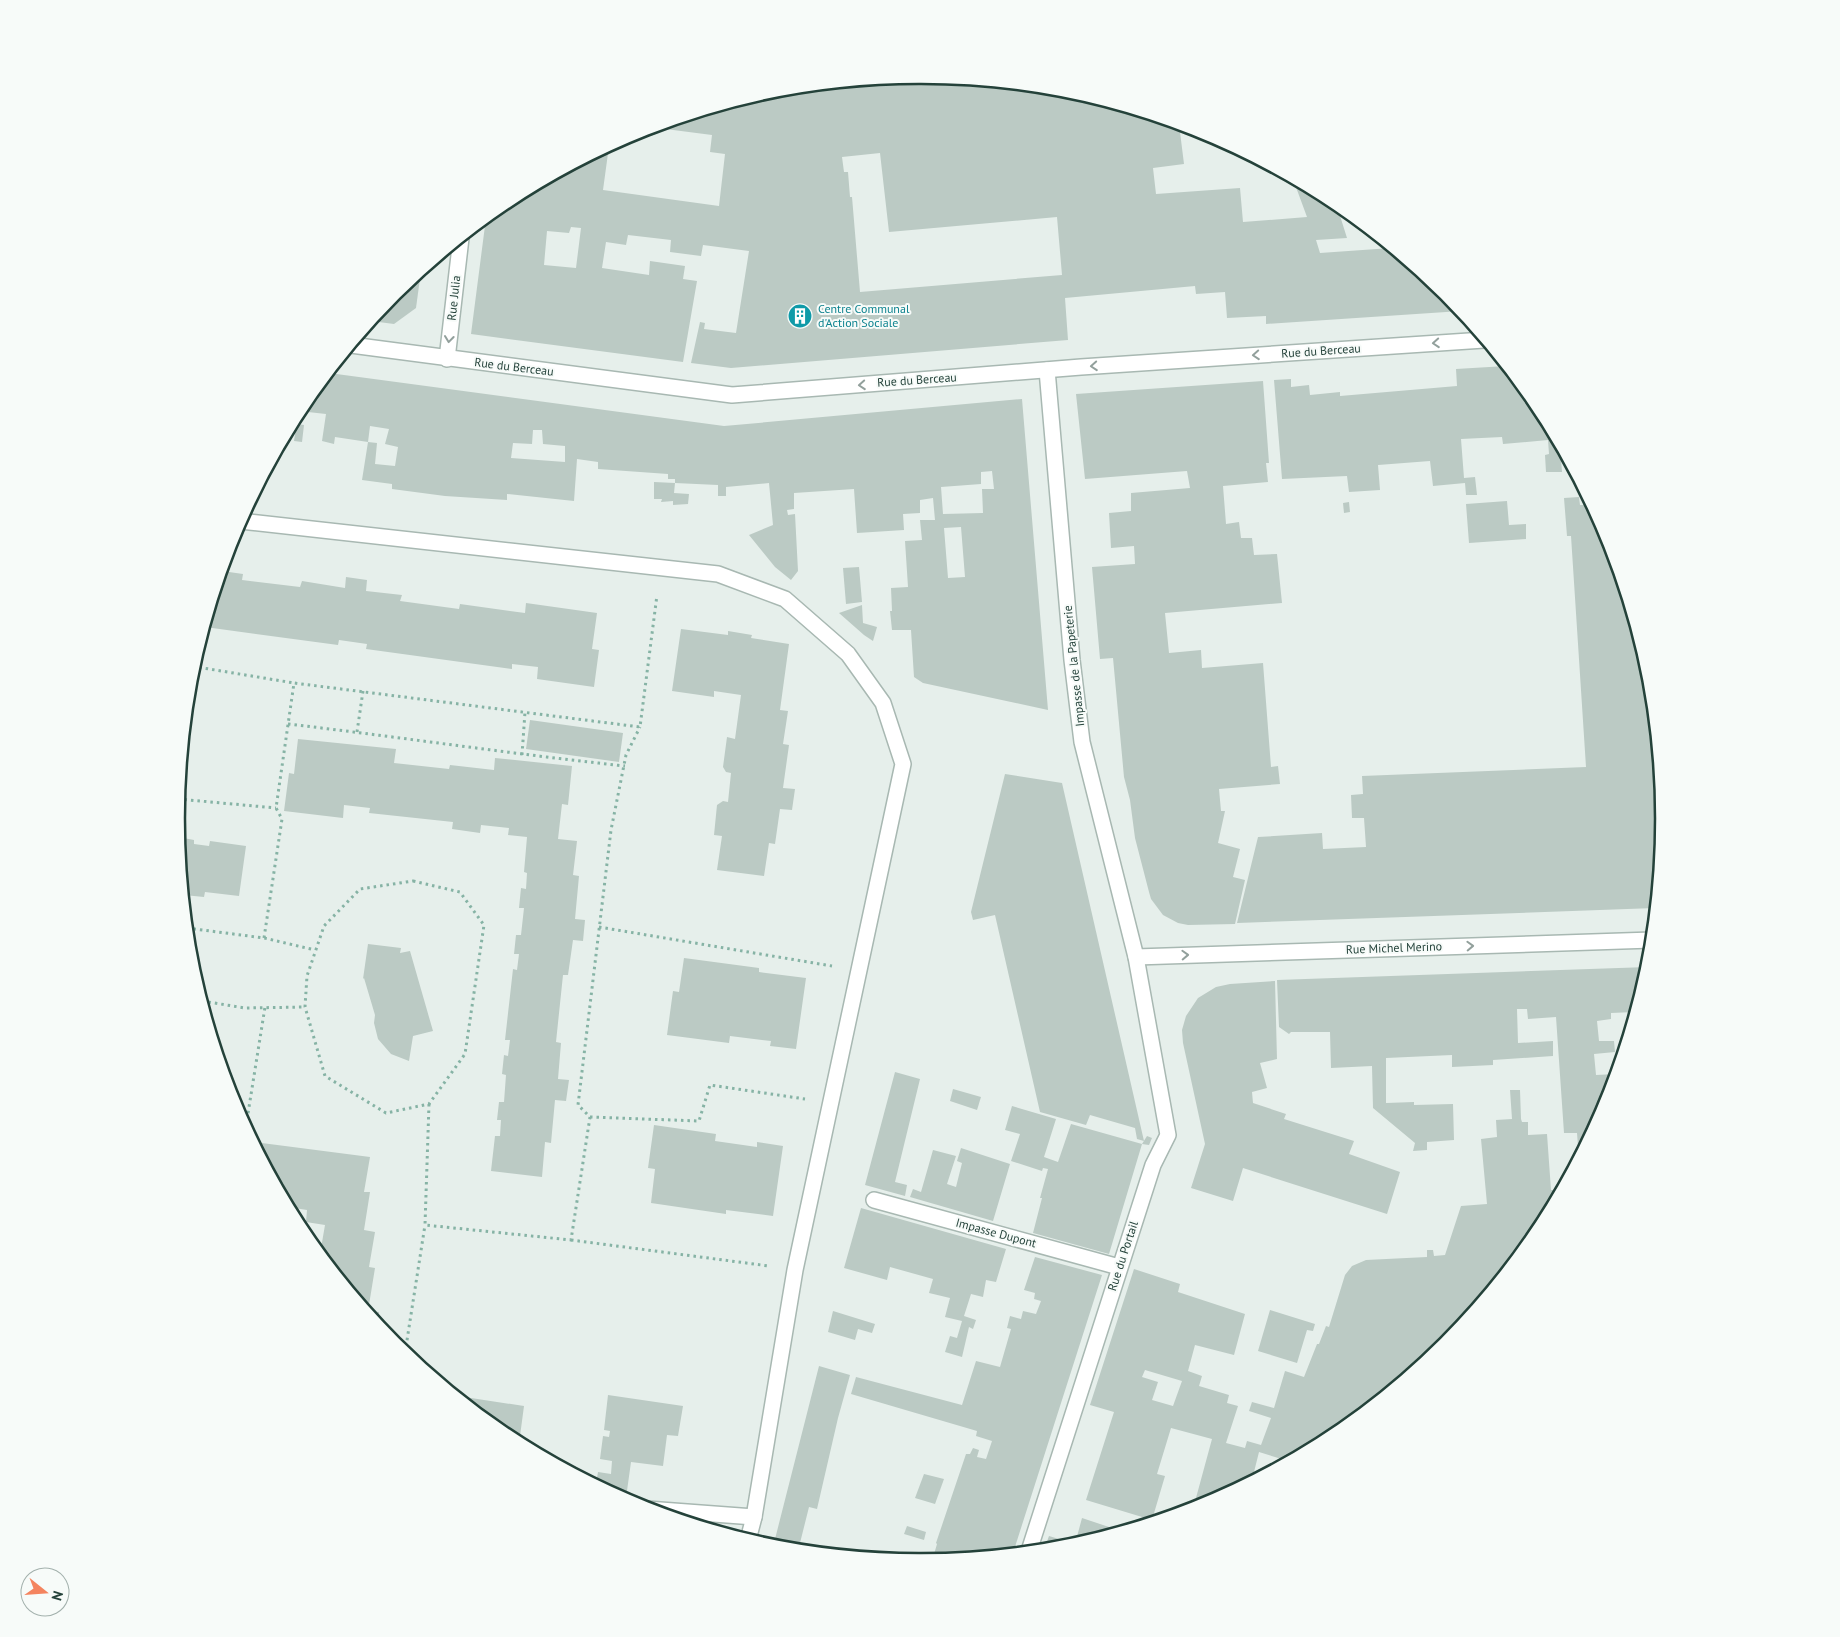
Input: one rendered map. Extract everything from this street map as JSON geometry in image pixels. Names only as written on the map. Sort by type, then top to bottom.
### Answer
[{"type":"street","name":"Rue Julia","points":[[447,359],[460,247]]},
{"type":"street","name":"Rue du Berceau","points":[[358,346],[732,395],[1047,370],[1477,340]]},
{"type":"street","name":"Impasse de la Papeterie","points":[[1047,370],[1072,660],[1082,742],[1136,957]]},
{"type":"street","points":[[248,522],[718,574],[785,599],[848,654],[883,703],[903,764],[795,1270],[750,1533]]},
{"type":"street","name":"Rue Michel Merino","points":[[1136,957],[1644,940]]},
{"type":"street","name":"Rue du Portail","points":[[1031,1544],[1153,1165],[1168,1135],[1136,957]]},
{"type":"street","name":"Impasse Dupont","points":[[874,1200],[1119,1267]]},
{"type":"street","points":[[678,1512],[754,1518]]},
{"type":"path","points":[[661,568],[640,727],[626,755],[611,830],[578,1105],[590,1117],[699,1121],[710,1085],[831,1103]]},
{"type":"path","points":[[201,668],[294,683],[640,727]]},
{"type":"path","points":[[264,938],[282,819],[276,808],[294,683]]},
{"type":"path","points":[[357,732],[364,691]]},
{"type":"path","points":[[522,755],[525,712]]},
{"type":"path","points":[[288,724],[439,742],[522,755],[624,766]]},
{"type":"path","points":[[186,800],[276,808]]},
{"type":"path","points":[[406,1344],[425,1225],[429,1104],[465,1054],[484,924],[460,892],[413,881],[360,888],[324,926],[307,976],[305,1007],[325,1076],[386,1113],[429,1104]]},
{"type":"path","points":[[599,927],[859,970]]},
{"type":"path","points":[[194,929],[264,938],[315,950]]},
{"type":"path","points":[[208,1002],[245,1008],[305,1007]]},
{"type":"path","points":[[248,1115],[265,1007]]},
{"type":"path","points":[[571,1240],[590,1117]]},
{"type":"path","points":[[425,1225],[571,1240],[795,1270]]},
{"type":"building","points":[[872,85],[968,85],[1016,90],[1110,109],[1180,132],[1184,164],[1153,168],[1156,194],[1240,188],[1243,222],[1307,217],[1296,188],[1340,217],[1347,238],[1316,240],[1320,253],[1383,249],[1404,266],[1452,312],[1266,324],[1266,316],[1227,318],[1225,292],[1196,294],[1195,286],[1065,298],[1068,340],[731,368],[691,363],[700,322],[705,323],[704,329],[736,333],[749,251],[703,245],[701,256],[670,252],[671,240],[628,235],[626,245],[606,242],[602,268],[649,275],[650,261],[685,266],[683,279],[697,281],[683,362],[471,334],[485,228],[553,182],[608,154],[603,190],[719,206],[725,154],[710,152],[712,135],[667,129],[730,109],[777,98],[824,90]],"holes":[[[880,153],[889,232],[1057,217],[1062,275],[860,292],[852,197],[850,197],[848,172],[844,172],[842,157]],[[571,227],[581,228],[576,268],[544,265],[547,231],[569,233]]]},
{"type":"building","points":[[420,281],[416,308],[394,324],[379,322]]},
{"type":"building","points":[[1499,366],[1531,410],[1556,451],[1561,461],[1562,472],[1546,472],[1545,455],[1549,454],[1548,440],[1503,444],[1502,437],[1461,439],[1464,478],[1475,477],[1477,495],[1466,495],[1465,483],[1433,486],[1430,461],[1378,465],[1380,490],[1349,492],[1347,476],[1282,479],[1274,380],[1291,379],[1291,387],[1309,385],[1310,395],[1340,392],[1340,396],[1457,386],[1456,369]]},
{"type":"building","points":[[335,374],[724,426],[1022,399],[1048,710],[923,683],[914,677],[911,630],[892,630],[890,611],[892,611],[891,588],[908,587],[905,541],[922,540],[920,520],[935,520],[933,498],[920,500],[920,513],[903,514],[904,530],[857,533],[854,489],[794,493],[794,509],[787,510],[788,515],[795,514],[798,571],[791,580],[775,567],[749,535],[773,525],[769,483],[726,487],[726,496],[718,496],[718,485],[675,483],[675,479],[668,479],[668,474],[598,469],[598,462],[577,459],[574,501],[507,494],[507,500],[445,496],[392,489],[392,484],[362,480],[368,442],[335,437],[334,444],[322,441],[326,414],[308,412]],"holes":[[[370,426],[389,429],[385,444],[398,447],[395,466],[375,464],[377,443],[368,442]],[[533,430],[542,430],[543,444],[565,446],[565,462],[511,458],[513,443],[532,444]],[[992,471],[994,489],[982,489],[983,513],[943,514],[941,487],[981,484],[981,472]],[[961,527],[965,577],[948,578],[944,528]]]},
{"type":"building","points":[[1263,381],[1269,463],[1266,463],[1268,482],[1223,486],[1226,524],[1239,522],[1241,538],[1252,538],[1254,555],[1277,554],[1282,603],[1165,613],[1169,653],[1201,650],[1202,668],[1263,663],[1271,767],[1278,766],[1280,784],[1219,789],[1221,811],[1225,811],[1218,843],[1240,849],[1233,877],[1245,880],[1235,924],[1188,925],[1178,923],[1163,915],[1151,899],[1149,892],[1135,838],[1130,800],[1124,777],[1113,658],[1100,659],[1092,567],[1135,564],[1134,546],[1111,548],[1109,513],[1131,511],[1131,493],[1190,488],[1187,471],[1085,479],[1076,394]]},
{"type":"building","points":[[300,424],[304,425],[302,442],[294,441],[295,434]]},
{"type":"building","points":[[654,482],[675,483],[674,493],[689,494],[688,504],[673,505],[673,501],[661,502],[662,499],[654,499]]},
{"type":"building","points":[[1579,497],[1580,505],[1584,505],[1599,537],[1616,582],[1630,628],[1641,675],[1653,770],[1655,818],[1649,908],[1237,923],[1258,837],[1322,833],[1323,849],[1366,847],[1364,818],[1352,818],[1351,795],[1363,794],[1362,776],[1586,767],[1571,536],[1567,536],[1564,498]]},
{"type":"building","points":[[1507,501],[1509,525],[1526,524],[1526,539],[1469,543],[1466,504]]},
{"type":"building","points":[[1349,502],[1350,512],[1344,513],[1343,503]]},
{"type":"building","points":[[859,567],[862,602],[846,604],[843,568]]},
{"type":"building","points":[[228,572],[243,574],[242,580],[300,587],[302,581],[345,588],[346,577],[367,580],[366,591],[402,595],[400,601],[459,609],[460,604],[525,613],[526,603],[597,613],[592,649],[599,650],[594,687],[537,679],[538,667],[512,664],[512,669],[366,649],[367,644],[339,640],[338,645],[210,628]]},
{"type":"building","points":[[862,605],[863,623],[877,627],[873,641],[839,613]]},
{"type":"building","points":[[681,629],[728,635],[728,631],[752,635],[751,638],[789,644],[780,710],[788,711],[783,744],[789,745],[783,788],[795,789],[792,810],[780,809],[775,844],[769,843],[764,876],[717,870],[722,836],[714,835],[717,805],[723,801],[728,802],[731,773],[726,772],[723,767],[727,737],[735,739],[741,695],[714,691],[714,697],[672,691]]},
{"type":"building","points":[[530,720],[623,733],[619,762],[526,749]]},
{"type":"building","points":[[298,739],[396,749],[394,763],[449,769],[450,765],[494,770],[495,758],[572,766],[568,805],[562,804],[558,839],[577,841],[573,875],[579,876],[575,919],[585,920],[583,941],[573,940],[568,975],[563,975],[556,1042],[561,1043],[558,1079],[569,1080],[566,1101],[555,1100],[551,1143],[545,1142],[542,1177],[491,1171],[495,1136],[500,1136],[501,1120],[497,1120],[499,1102],[504,1102],[506,1075],[502,1074],[504,1055],[508,1056],[510,1040],[505,1040],[513,969],[517,970],[519,954],[514,954],[516,935],[521,935],[524,908],[519,908],[521,888],[526,889],[527,873],[524,872],[527,837],[508,835],[509,828],[481,825],[480,833],[452,829],[453,822],[369,813],[370,808],[344,805],[343,818],[284,811],[289,773],[294,774]]},
{"type":"building","points":[[1005,774],[1062,783],[1144,1141],[1137,1139],[1135,1128],[1090,1115],[1086,1125],[1040,1112],[995,915],[973,920],[971,912]]},
{"type":"building","points":[[186,838],[194,840],[194,844],[209,846],[210,841],[246,846],[239,896],[205,892],[204,897],[190,896]]},
{"type":"building","points":[[368,944],[401,948],[400,953],[410,951],[433,1031],[413,1036],[409,1061],[391,1054],[378,1039],[374,1023],[375,1015],[363,979]]},
{"type":"building","points":[[684,958],[759,968],[759,972],[806,978],[796,1049],[770,1046],[771,1041],[730,1036],[729,1043],[667,1035],[673,991],[679,992]]},
{"type":"building","points":[[1640,967],[1629,1012],[1611,1013],[1611,1019],[1597,1021],[1599,1041],[1614,1041],[1615,1052],[1594,1054],[1596,1075],[1609,1074],[1578,1145],[1577,1133],[1564,1133],[1556,1017],[1528,1019],[1527,1009],[1517,1009],[1518,1043],[1553,1041],[1553,1056],[1493,1060],[1493,1065],[1452,1067],[1452,1055],[1386,1058],[1386,1103],[1414,1102],[1414,1105],[1453,1104],[1454,1140],[1427,1142],[1427,1150],[1413,1151],[1415,1143],[1373,1108],[1372,1066],[1331,1068],[1330,1032],[1291,1032],[1289,1034],[1279,1027],[1277,980]]},
{"type":"building","points":[[1275,981],[1277,1059],[1260,1063],[1267,1088],[1252,1092],[1253,1103],[1286,1114],[1284,1119],[1354,1141],[1349,1154],[1400,1172],[1387,1214],[1243,1168],[1233,1201],[1191,1188],[1205,1144],[1183,1043],[1182,1030],[1186,1016],[1198,998],[1216,987],[1230,984]]},
{"type":"building","points":[[895,1072],[920,1079],[895,1182],[907,1185],[905,1196],[865,1185]]},
{"type":"building","points":[[953,1089],[981,1097],[977,1110],[950,1101]]},
{"type":"building","points":[[1510,1090],[1520,1090],[1521,1119],[1522,1122],[1528,1122],[1528,1135],[1547,1134],[1551,1190],[1554,1190],[1531,1227],[1503,1266],[1440,1338],[1367,1401],[1287,1455],[1280,1459],[1259,1452],[1254,1472],[1245,1477],[1196,1499],[1212,1439],[1171,1428],[1157,1474],[1165,1476],[1154,1515],[1144,1518],[1086,1500],[1114,1412],[1090,1405],[1134,1269],[1180,1284],[1178,1292],[1245,1314],[1234,1355],[1195,1345],[1188,1371],[1202,1376],[1199,1386],[1229,1395],[1227,1403],[1238,1406],[1226,1443],[1245,1448],[1247,1441],[1261,1445],[1271,1418],[1249,1411],[1252,1402],[1274,1408],[1285,1371],[1304,1377],[1326,1326],[1329,1327],[1345,1275],[1352,1266],[1366,1260],[1427,1257],[1427,1250],[1433,1250],[1434,1256],[1445,1255],[1461,1206],[1487,1204],[1481,1139],[1497,1137],[1496,1120],[1512,1119]],"holes":[[[1145,1370],[1182,1381],[1173,1406],[1152,1400],[1158,1382],[1142,1377]]]},
{"type":"building","points":[[1012,1106],[1056,1119],[1044,1157],[1058,1162],[1071,1124],[1142,1144],[1109,1254],[1033,1233],[1048,1169],[1043,1168],[1042,1171],[1011,1161],[1020,1134],[1005,1130]]},
{"type":"building","points":[[654,1125],[716,1134],[715,1141],[757,1147],[757,1142],[783,1146],[773,1216],[726,1210],[726,1214],[651,1203],[655,1169],[648,1168]]},
{"type":"building","points":[[1147,1136],[1152,1138],[1149,1145],[1142,1144]]},
{"type":"building","points":[[261,1143],[370,1157],[364,1192],[370,1192],[364,1230],[375,1232],[369,1267],[375,1268],[369,1304],[322,1245],[325,1225],[306,1222],[307,1210],[298,1209]]},
{"type":"building","points":[[961,1148],[1010,1164],[993,1221],[910,1197],[913,1189],[921,1192],[933,1150],[956,1156],[947,1184],[956,1187],[962,1163],[957,1161]]},
{"type":"building","points":[[861,1208],[1006,1249],[996,1282],[986,1280],[983,1297],[971,1294],[964,1316],[976,1320],[973,1329],[969,1327],[962,1357],[945,1352],[950,1336],[957,1338],[962,1321],[945,1317],[950,1298],[929,1293],[933,1279],[890,1267],[887,1280],[844,1268]]},
{"type":"building","points":[[1035,1257],[1102,1275],[1015,1547],[968,1552],[934,1553],[966,1454],[970,1454],[973,1448],[979,1450],[977,1457],[986,1459],[992,1441],[976,1436],[977,1431],[851,1394],[856,1377],[962,1405],[976,1361],[1000,1367],[1011,1329],[1007,1328],[1010,1316],[1021,1319],[1023,1311],[1036,1314],[1041,1301],[1034,1299],[1035,1293],[1024,1290]]},
{"type":"building","points":[[1270,1310],[1315,1324],[1313,1331],[1307,1330],[1297,1363],[1258,1351]]},
{"type":"building","points":[[833,1311],[875,1324],[872,1333],[858,1329],[855,1340],[828,1332]]},
{"type":"building","points":[[819,1366],[850,1375],[817,1509],[809,1507],[800,1543],[775,1539]]},
{"type":"building","points":[[608,1395],[683,1406],[678,1436],[667,1435],[663,1466],[631,1462],[627,1492],[597,1478],[598,1472],[611,1474],[612,1461],[600,1459],[603,1436],[609,1437],[610,1431],[604,1430]]},
{"type":"building","points":[[469,1398],[524,1406],[520,1434]]},
{"type":"building","points":[[924,1474],[944,1479],[935,1504],[915,1498]]},
{"type":"building","points":[[1082,1518],[1111,1528],[1110,1528],[1077,1536]]},
{"type":"building","points":[[907,1526],[926,1532],[924,1540],[904,1534]]},
{"type":"building","points":[[1049,1536],[1060,1539],[1047,1542]]},
{"type":"place","name":"Centre Communal d'Action Sociale","points":[[800,316]]}]
